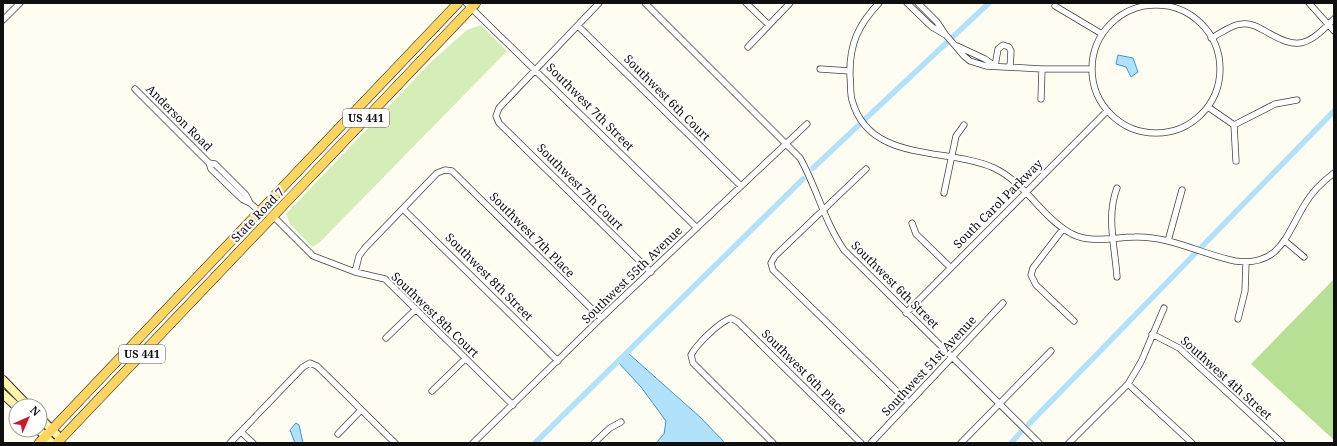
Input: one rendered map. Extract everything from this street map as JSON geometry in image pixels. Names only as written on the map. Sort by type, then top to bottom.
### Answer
[{"type":"main road","name":"State Road 7","points":[[48,435],[458,3]]},
{"type":"main road","name":"State Road 7","points":[[61,442],[471,5]]},
{"type":"main road","points":[[273,216],[273,205],[281,188]]},
{"type":"main road","points":[[256,234],[260,224],[259,211]]},
{"type":"main road","points":[[164,332],[165,317],[179,296]]},
{"type":"street","points":[[3,20],[20,3]]},
{"type":"street","points":[[536,70],[599,3]]},
{"type":"street","name":"Southwest 6th Street","points":[[645,3],[800,158],[809,174],[822,210],[833,234],[844,250],[1039,443]]},
{"type":"street","points":[[746,3],[769,25]]},
{"type":"street","points":[[748,46],[790,3]]},
{"type":"street","points":[[879,3],[858,28],[854,38],[850,71],[852,96],[858,114],[867,126],[880,137],[898,147],[953,158],[992,168],[1009,177],[1063,229],[1084,239],[1142,237],[1168,241],[1229,260],[1246,262],[1268,256],[1285,241],[1307,200],[1334,173]]},
{"type":"street","points":[[908,3],[932,27],[945,34]]},
{"type":"street","points":[[918,3],[937,22],[945,34],[970,61],[986,66],[1042,69],[1091,69]]},
{"type":"street","points":[[1309,3],[1334,31]]},
{"type":"street","points":[[1153,4],[1171,7],[1187,14],[1201,24],[1211,38],[1218,55],[1220,73],[1216,91],[1208,107],[1202,114],[1186,126],[1159,134],[1139,132],[1114,118],[1107,111],[1095,91],[1091,69],[1092,57],[1102,34],[1113,21],[1128,11],[1153,4]]},
{"type":"street","name":"Southwest 7th Street","points":[[471,5],[697,228]]},
{"type":"street","points":[[1055,6],[1102,34]]},
{"type":"street","points":[[1211,38],[1236,25],[1246,24],[1256,26],[1285,42],[1301,44],[1316,37],[1334,19]]},
{"type":"street","name":"Southwest 6th Court","points":[[578,26],[741,186]]},
{"type":"street","points":[[995,66],[998,49],[1004,45],[1009,47],[1011,51],[1010,67]]},
{"type":"street","points":[[820,69],[850,71]]},
{"type":"street","points":[[1041,99],[1042,69]]},
{"type":"street","name":"Southwest 7th Court","points":[[536,70],[499,108],[496,116],[499,123],[651,272]]},
{"type":"street","name":"Anderson Road","points":[[135,89],[208,163],[217,166],[246,195],[250,203],[259,211]]},
{"type":"street","points":[[1234,125],[1275,104],[1297,100]]},
{"type":"street","points":[[1208,107],[1234,125]]},
{"type":"street","name":"South Carol Parkway","points":[[906,312],[1107,111]]},
{"type":"street","name":"Southwest 55th Avenue","points":[[473,443],[558,362],[601,318],[807,124]]},
{"type":"street","points":[[944,193],[953,158],[956,136],[964,125]]},
{"type":"street","points":[[1234,125],[1236,162]]},
{"type":"street","points":[[866,169],[774,256],[771,263],[773,270],[909,403]]},
{"type":"street","name":"Southwest 7th Place","points":[[404,208],[437,173],[446,170],[452,171],[601,318]]},
{"type":"street","points":[[1117,188],[1112,200],[1111,214],[1117,277]]},
{"type":"street","points":[[1168,241],[1182,190]]},
{"type":"street","points":[[355,272],[359,256],[404,208]]},
{"type":"street","name":"Southwest 8th Street","points":[[404,208],[558,362]]},
{"type":"street","name":"Southwest 8th Court","points":[[273,216],[313,256],[355,272],[385,279],[513,405]]},
{"type":"street","points":[[912,223],[916,234],[950,267]]},
{"type":"street","points":[[1063,229],[1033,268],[1031,276],[1036,285],[1074,321]]},
{"type":"street","points":[[1285,241],[1304,257]]},
{"type":"street","points":[[1238,319],[1246,291],[1246,262]]},
{"type":"street","name":"Southwest 51st Avenue","points":[[871,443],[1003,303]]},
{"type":"street","points":[[1069,443],[1128,384],[1141,362],[1164,308]]},
{"type":"street","points":[[386,338],[416,309]]},
{"type":"street","name":"Southwest 6th Place","points":[[773,443],[693,363],[691,356],[694,349],[724,321],[731,318],[738,322],[860,443]]},
{"type":"street","name":"Southwest 4th Street","points":[[1152,334],[1179,348],[1282,443]]},
{"type":"street","points":[[961,443],[1051,351]]},
{"type":"street","points":[[432,391],[465,359]]},
{"type":"street","points":[[230,443],[303,367],[310,363],[318,366],[395,443]]},
{"type":"street","points":[[3,380],[20,398]]},
{"type":"street","points":[[1128,384],[1192,443]]},
{"type":"street","points":[[338,434],[361,410]]},
{"type":"street","points":[[594,443],[610,428],[620,422]]},
{"type":"street","points":[[241,432],[253,443]]},
{"type":"street","points":[[48,438],[61,442]]},
{"type":"green space","points":[[481,25],[507,51],[320,242],[312,247],[290,224],[286,214],[432,61],[467,30]]},
{"type":"green space","points":[[1334,279],[1334,440],[1251,364]]},
{"type":"water","points":[[1118,55],[1133,58],[1138,72],[1131,77],[1126,67],[1116,64]]},
{"type":"water","points":[[628,353],[700,417],[725,443],[656,443],[664,434],[666,421],[641,387],[618,362]]},
{"type":"water","points":[[296,423],[299,425],[303,443],[295,443],[290,430]]},
{"type":"waterway","points":[[813,168],[989,3]]},
{"type":"waterway","points":[[1029,424],[1334,111]]},
{"type":"waterway","points":[[535,443],[803,179]]},
{"type":"waterway","points":[[1011,443],[1021,432]]}]
